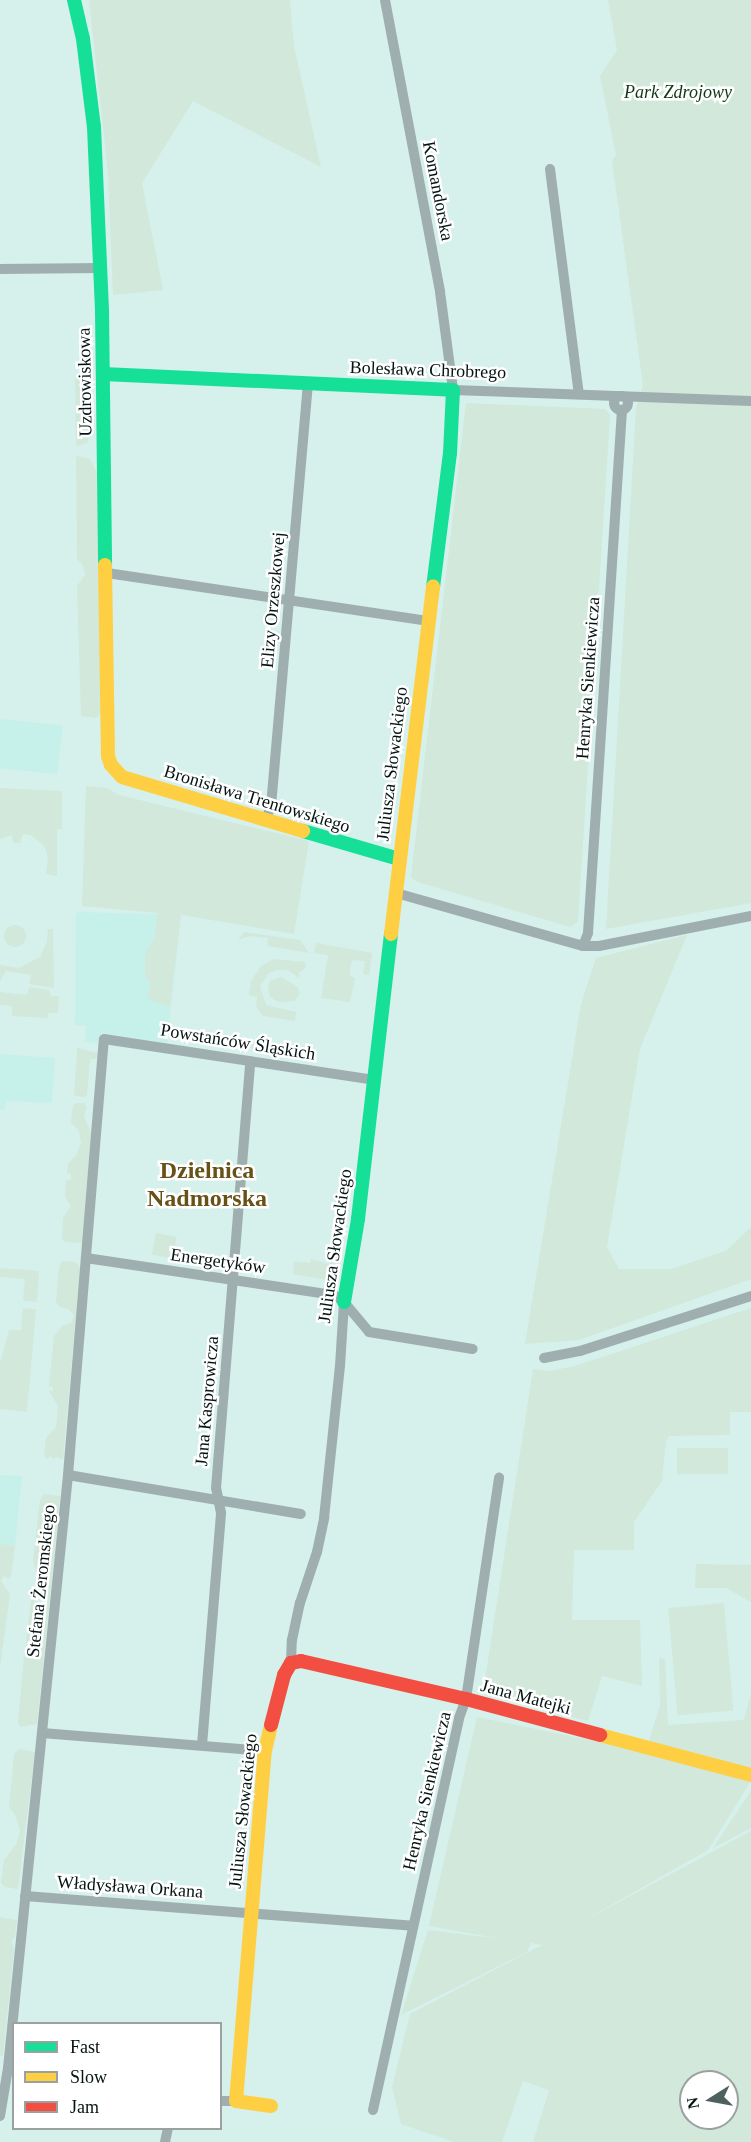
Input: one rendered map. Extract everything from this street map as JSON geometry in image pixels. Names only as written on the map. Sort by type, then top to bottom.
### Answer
[{"type":"street","name":"Uzdrowiskowa","points":[[74,0],[83,39],[94,127],[103,375],[108,756],[111,765]]},
{"type":"street","name":"Komandorska","points":[[385,0],[428,219],[453,390]]},
{"type":"street","points":[[550,169],[579,394]]},
{"type":"street","points":[[0,269],[100,268]]},
{"type":"street","name":"Bolesława Chrobrego","points":[[103,375],[751,401]]},
{"type":"street","name":"Elizy Orzeszkowej","points":[[267,819],[271,806],[308,383]]},
{"type":"street","name":"Juliusza Słowackiego","points":[[236,2101],[265,1751],[284,1675],[291,1663],[290,1652],[298,1612],[316,1558],[324,1518],[340,1366],[344,1302],[358,1219],[427,621],[438,557],[449,463],[453,390]]},
{"type":"street","name":"Henryka Sienkiewicza","points":[[583,946],[588,933],[622,410],[615,406],[614,396]]},
{"type":"street","points":[[106,573],[427,621]]},
{"type":"street","name":"Bronisława Trentowskiego","points":[[111,765],[122,777],[267,819],[382,856],[399,859]]},
{"type":"street","points":[[396,893],[583,946],[599,946],[751,916]]},
{"type":"street","name":"Powstańców Śląskich","points":[[103,1047],[104,1039],[374,1080]]},
{"type":"street","name":"Stefana Żeromskiego","points":[[15,2022],[25,1896],[68,1475],[103,1047]]},
{"type":"street","name":"Jana Kasprowicza","points":[[202,1744],[221,1514],[216,1488],[250,1061]]},
{"type":"street","name":"Energetyków","points":[[86,1257],[334,1295],[344,1302]]},
{"type":"street","points":[[544,1358],[580,1351],[751,1296]]},
{"type":"street","points":[[344,1302],[362,1327],[379,1336],[473,1349]]},
{"type":"street","points":[[68,1475],[301,1514]]},
{"type":"street","name":"Henryka Sienkiewicza","points":[[373,2110],[465,1699],[499,1477]]},
{"type":"street","name":"Jana Matejki","points":[[291,1663],[301,1661],[465,1699],[751,1775]]},
{"type":"street","points":[[42,1733],[202,1744],[265,1751]]},
{"type":"street","name":"Władysława Orkana","points":[[25,1896],[413,1926]]},
{"type":"street","name":"Stefana Żeromskiego","points":[[0,2116],[10,2081],[12,2056]]},
{"type":"street","points":[[222,2101],[271,2106],[246,2090],[238,2077]]},
{"type":"shaded area","points":[[0,719],[63,726],[58,774],[0,768]]},
{"type":"shaded area","points":[[79,912],[181,915],[167,1043],[101,1033],[97,1043],[85,1042],[86,1026],[75,1025],[76,914]]},
{"type":"shaded area","points":[[0,1054],[55,1058],[52,1103],[6,1101],[5,1110],[0,1109]]},
{"type":"shaded area","points":[[0,1475],[22,1476],[15,1546],[0,1544]]},
{"type":"green space","points":[[89,0],[290,0],[294,46],[321,167],[193,101],[142,183],[163,290],[113,295],[108,173]]},
{"type":"green space","name":"Park Zdrojowy","points":[[608,0],[751,0],[751,903],[606,929],[636,408],[643,385],[612,161],[616,155],[600,76],[617,50]]},
{"type":"green space","points":[[83,377],[84,390],[92,409],[92,428],[87,443],[76,446],[75,378]]},
{"type":"green space","points":[[466,403],[605,409],[610,415],[578,922],[570,927],[418,882],[411,877]]},
{"type":"green space","points":[[76,456],[90,459],[97,473],[102,712],[96,718],[81,716],[77,586],[85,575],[83,565],[77,559]]},
{"type":"green space","points":[[86,786],[107,788],[119,795],[309,841],[294,934],[181,915],[170,1007],[153,1001],[148,997],[150,982],[145,976],[145,955],[155,936],[157,913],[82,906]]},
{"type":"green space","points":[[0,788],[62,791],[62,829],[57,829],[57,876],[46,874],[48,857],[44,846],[31,835],[23,834],[20,843],[13,843],[12,835],[0,839]]},
{"type":"green space","points":[[15,925],[23,928],[26,936],[23,944],[15,947],[7,944],[4,936],[7,928]]},
{"type":"green space","points":[[48,929],[53,929],[54,988],[29,984],[31,975],[6,971],[0,981],[0,965],[19,968],[40,957],[47,942]]},
{"type":"green space","points":[[244,932],[300,940],[309,953],[267,946],[268,938],[249,936],[238,940]]},
{"type":"green space","points":[[687,935],[640,1049],[607,1247],[619,1269],[671,1269],[726,1251],[751,1227],[751,1279],[579,1340],[525,1344],[581,1004],[596,958]]},
{"type":"green space","points":[[316,943],[372,953],[369,975],[363,974],[365,961],[352,960],[349,975],[355,978],[350,1002],[321,998],[328,955],[314,953]]},
{"type":"green space","points":[[274,959],[305,962],[306,967],[299,973],[299,978],[288,970],[276,970],[269,973],[260,986],[266,1005],[296,1012],[295,1021],[263,1016],[256,1007],[257,997],[249,995],[251,981],[261,966]]},
{"type":"green space","points":[[281,977],[298,987],[299,994],[295,1001],[278,1002],[270,997],[268,987],[270,981]]},
{"type":"green space","points":[[29,987],[49,990],[51,996],[59,996],[58,1013],[48,1013],[48,1018],[12,1016],[12,1006],[0,1005],[0,992],[27,995]]},
{"type":"green space","points":[[225,1036],[294,1047],[297,1045],[301,1052],[295,1054],[225,1044]]},
{"type":"green space","points":[[77,1048],[98,1053],[97,1059],[90,1059],[85,1097],[74,1096]]},
{"type":"green space","points":[[76,1103],[84,1103],[87,1107],[84,1117],[91,1132],[82,1243],[65,1242],[62,1238],[63,1218],[71,1206],[65,1197],[66,1180],[71,1180],[71,1174],[67,1173],[68,1163],[76,1156],[81,1143],[79,1131],[71,1122],[73,1106]]},
{"type":"green space","points":[[156,1233],[177,1237],[172,1259],[152,1255]]},
{"type":"green space","points":[[333,1247],[342,1248],[338,1282],[293,1274],[294,1261],[310,1263],[311,1259],[329,1264],[333,1261]]},
{"type":"green space","points":[[62,1261],[75,1262],[80,1267],[63,1460],[57,1457],[52,1459],[51,1456],[47,1459],[44,1455],[46,1438],[56,1427],[58,1406],[49,1391],[53,1391],[53,1387],[49,1386],[54,1336],[62,1326],[71,1323],[74,1316],[70,1310],[60,1307],[56,1302],[59,1267]]},
{"type":"green space","points":[[0,1268],[39,1271],[37,1302],[23,1301],[25,1279],[0,1277]]},
{"type":"green space","points":[[23,1308],[36,1309],[27,1412],[0,1409],[0,1363],[9,1330],[21,1330]]},
{"type":"green space","points":[[751,1308],[751,1412],[730,1412],[730,1435],[669,1436],[666,1441],[662,1481],[634,1522],[634,1550],[574,1550],[572,1620],[640,1620],[642,1686],[602,1676],[588,1721],[501,1699],[484,1686],[533,1369],[550,1371],[575,1366]]},
{"type":"green space","points":[[677,1448],[728,1448],[728,1474],[677,1474]]},
{"type":"green space","points":[[44,1494],[60,1496],[54,1560],[37,1724],[20,1727],[18,1722],[24,1657],[40,1645],[46,1620],[45,1603],[33,1560],[40,1500]]},
{"type":"green space","points":[[0,1544],[15,1546],[11,1576],[8,1579],[4,1576],[1,1581],[10,1594],[0,1668]]},
{"type":"green space","points":[[696,1564],[751,1565],[751,1602],[726,1588],[695,1588]]},
{"type":"green space","points":[[32,1593],[41,1636],[36,1646],[25,1651]]},
{"type":"green space","points":[[724,1603],[733,1711],[678,1715],[668,1608]]},
{"type":"green space","points":[[659,1658],[665,1659],[668,1725],[744,1720],[751,1693],[751,1772],[647,1747],[660,1705]]},
{"type":"green space","points":[[477,1717],[639,1750],[751,1781],[708,1850],[578,1924],[751,1831],[751,2142],[533,2142],[549,2090],[523,2081],[502,2142],[454,2142],[401,2124],[392,2087],[410,2014],[542,1945],[531,1943],[527,1952],[401,2015],[428,1930],[502,1939],[429,1926]]},
{"type":"green space","points":[[19,1749],[35,1752],[18,1889],[5,1887],[1,1883],[4,1860],[17,1843],[20,1830],[15,1815],[9,1807],[14,1754]]},
{"type":"green space","points":[[751,1791],[751,1828],[713,1848]]},
{"type":"green space","points":[[0,1917],[17,1920],[15,1937],[11,1941],[14,1949],[3,2056],[0,2056]]},
{"type":"traffic: fast","points":[[74,0],[83,39],[94,127],[102,311],[105,565]]},
{"type":"traffic: fast","points":[[103,374],[453,390],[450,453],[433,587]]},
{"type":"traffic: fast","points":[[303,831],[399,859]]},
{"type":"traffic: fast","points":[[344,1302],[358,1219],[391,934]]},
{"type":"traffic: slow","points":[[105,565],[108,756],[111,765],[122,777],[303,831]]},
{"type":"traffic: slow","points":[[391,934],[433,587]]},
{"type":"traffic: slow","points":[[271,1725],[265,1751],[236,2101],[271,2106]]},
{"type":"traffic: slow","points":[[600,1735],[751,1775]]},
{"type":"traffic: jam","points":[[271,1725],[284,1675],[291,1663],[301,1661],[466,1699],[600,1735]]},
{"type":"district","name":"Dzielnica Nadmorska","points":[[207,1185]]}]
